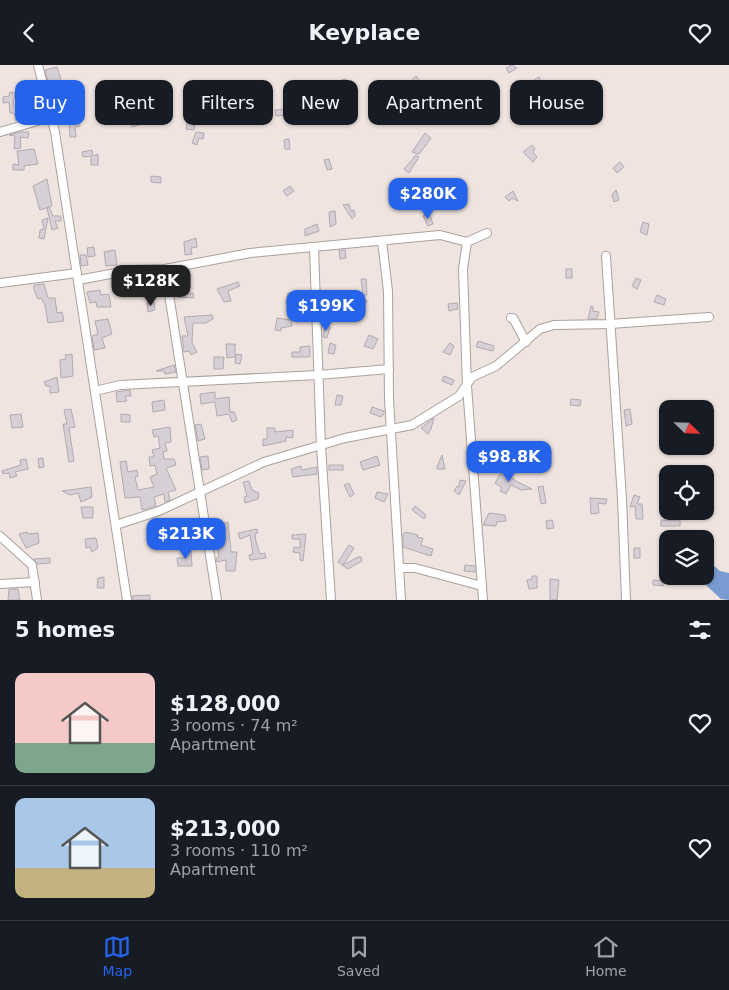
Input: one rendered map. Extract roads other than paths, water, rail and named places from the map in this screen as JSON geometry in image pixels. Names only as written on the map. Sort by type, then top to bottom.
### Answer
[{"type":"street","points":[[38,65],[42,80]]},
{"type":"street","points":[[0,132],[24,125]]},
{"type":"street","points":[[52,125],[127,600]]},
{"type":"street","points":[[0,283],[77,277],[132,270],[165,269],[250,253],[440,235],[467,242],[487,233]]},
{"type":"street","points":[[382,241],[388,291],[391,429],[401,600]]},
{"type":"street","points":[[467,242],[462,269],[467,386],[483,600]]},
{"type":"street","points":[[314,248],[321,446],[331,600]]},
{"type":"street","points":[[606,256],[622,499],[626,600]]},
{"type":"street","points":[[165,269],[217,600]]},
{"type":"street","points":[[116,525],[159,511],[264,462],[345,438],[412,425],[459,396],[472,377],[496,366],[540,329],[554,325],[610,324],[709,317]]},
{"type":"street","points":[[511,318],[513,318],[526,342]]},
{"type":"street","points":[[95,391],[120,385],[318,375],[389,369]]},
{"type":"street","points":[[0,536],[32,565],[37,600]]},
{"type":"street","points":[[399,568],[415,568],[482,586]]},
{"type":"street","points":[[0,584],[34,582]]},
{"type":"water","points":[[714,566],[720,571],[729,573],[729,600],[721,599],[706,585],[714,585]]}]
